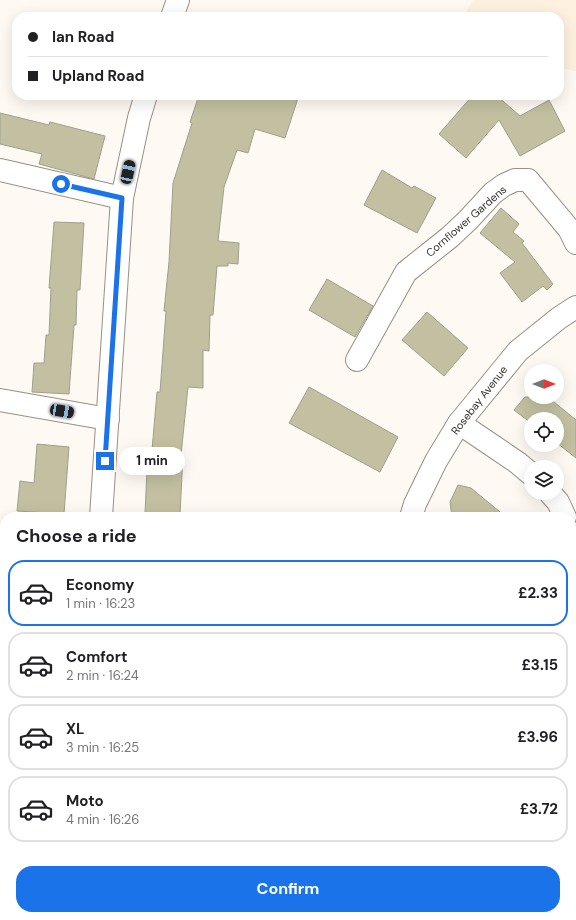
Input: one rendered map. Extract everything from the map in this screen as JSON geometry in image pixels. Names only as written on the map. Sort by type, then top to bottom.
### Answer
[{"type":"street","points":[[174,12],[178,0]]},
{"type":"street","points":[[101,512],[122,198],[138,118],[144,100]]},
{"type":"street","points":[[0,170],[122,198]]},
{"type":"street","name":"Cornflower Gardens","points":[[357,360],[406,272],[450,237],[493,193],[504,185],[515,180],[528,180],[569,229],[576,243]]},
{"type":"street","name":"Rosebay Avenue","points":[[413,512],[436,461],[459,423],[518,351],[559,318],[576,307]]},
{"type":"street","points":[[0,400],[108,419]]},
{"type":"street","points":[[459,423],[524,468]]},
{"type":"street","points":[[556,500],[563,512]]},
{"type":"shaded area","points":[[473,0],[576,0],[576,71],[564,69],[564,12],[466,12]]},
{"type":"building","points":[[197,100],[297,100],[285,138],[255,129],[248,153],[237,150],[224,187],[218,241],[239,243],[238,264],[228,263],[228,266],[217,266],[213,315],[210,315],[209,351],[203,350],[203,388],[188,387],[181,455],[183,455],[180,512],[145,512],[148,450],[152,450],[157,392],[160,392],[173,183],[192,123],[190,122]]},
{"type":"building","points":[[469,100],[502,100],[520,116],[549,100],[565,131],[520,156],[499,120],[466,158],[439,134]]},
{"type":"building","points":[[0,113],[49,125],[50,122],[105,136],[94,179],[39,164],[42,154],[0,144]]},
{"type":"building","points":[[382,170],[412,188],[414,186],[436,198],[417,233],[364,205]]},
{"type":"building","points":[[501,208],[519,224],[513,232],[524,241],[522,243],[553,284],[547,290],[543,286],[522,302],[500,273],[515,262],[480,233]]},
{"type":"building","points":[[54,222],[84,223],[80,290],[77,290],[76,325],[74,325],[69,394],[32,392],[34,363],[44,363],[46,335],[49,335],[51,288],[49,288]]},
{"type":"building","points":[[327,279],[373,306],[355,337],[309,310]]},
{"type":"building","points":[[427,312],[468,348],[444,376],[402,340]]},
{"type":"building","points":[[309,387],[398,437],[380,472],[289,423]]},
{"type":"building","points":[[524,398],[524,404],[557,404],[576,420],[576,458],[564,449],[564,412],[524,412],[524,418],[514,410]]},
{"type":"building","points":[[37,444],[69,447],[64,512],[17,511],[20,481],[34,483]]},
{"type":"building","points":[[458,485],[471,488],[500,512],[451,512],[450,502]]},
{"type":"route","points":[[61,184],[122,198],[105,461]]}]
